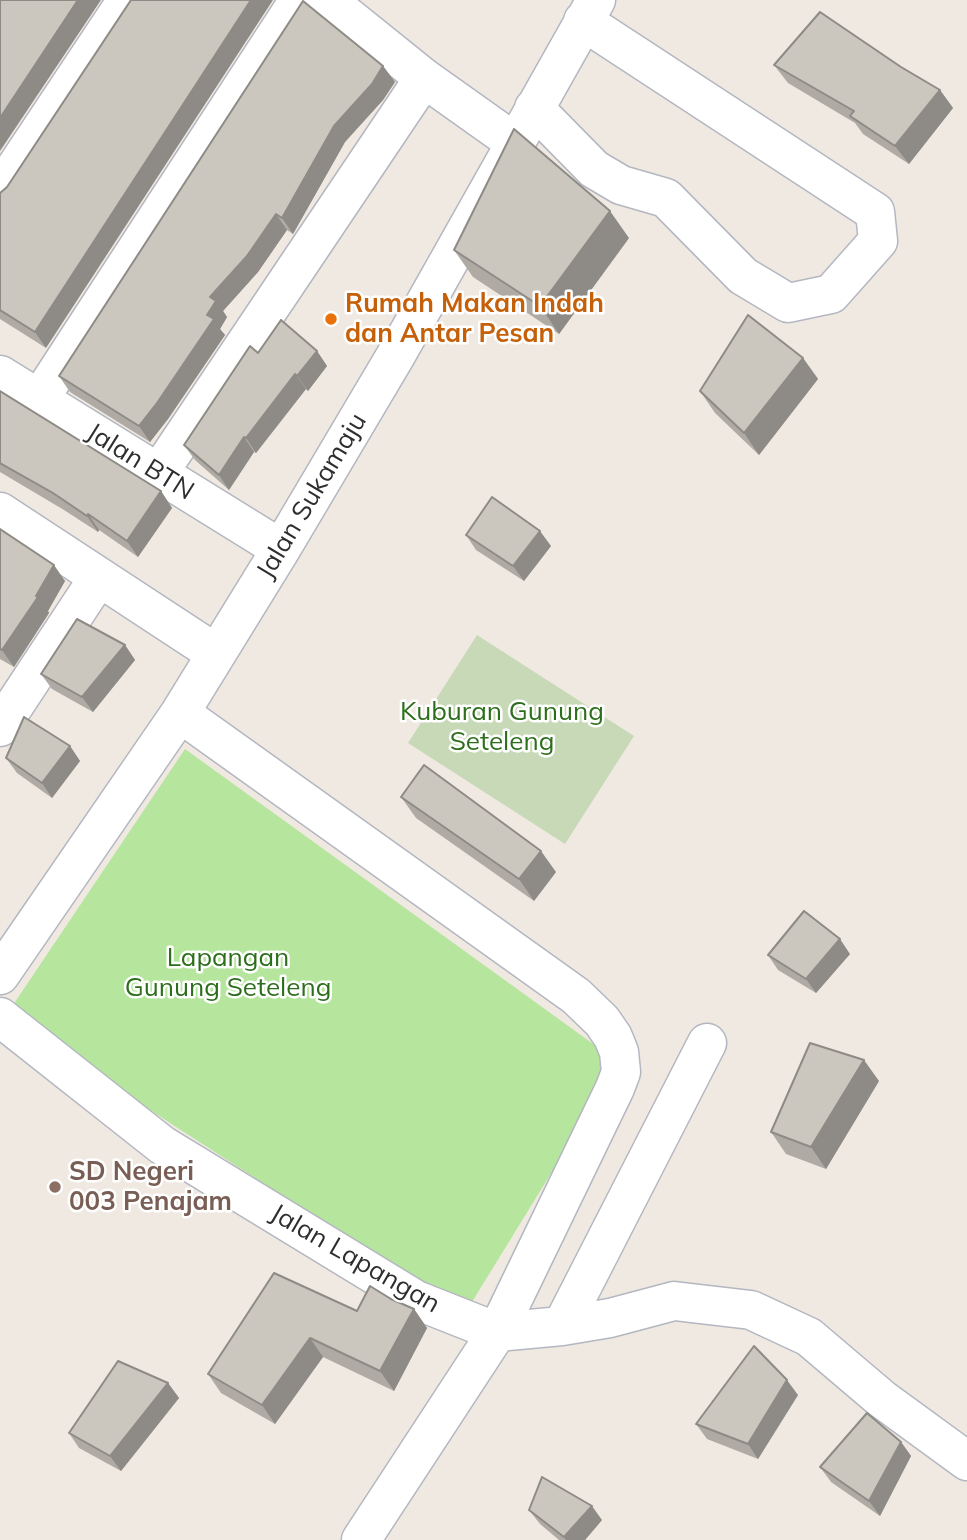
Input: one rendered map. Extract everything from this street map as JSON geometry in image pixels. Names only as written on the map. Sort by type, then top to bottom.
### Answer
[{"type":"street","points":[[0,191],[127,0]]},
{"type":"street","points":[[40,398],[299,0]]},
{"type":"street","points":[[327,0],[424,78],[514,142]]},
{"type":"street","points":[[534,107],[594,169],[621,185],[666,198],[743,276],[788,303],[831,294],[877,241],[875,212],[590,11]]},
{"type":"street","name":"Jalan Sukamaju","points":[[0,975],[180,713],[281,549],[396,355],[590,11]]},
{"type":"street","points":[[158,474],[424,78]]},
{"type":"street","name":"Jalan BTN","points":[[0,375],[281,549]]},
{"type":"street","points":[[0,512],[215,653]]},
{"type":"street","points":[[0,727],[99,577]]},
{"type":"street","points":[[180,713],[576,996],[602,1021],[619,1052],[621,1072],[615,1088],[497,1332],[361,1540]]},
{"type":"street","name":"Jalan Lapangan","points":[[0,1017],[162,1144],[416,1300],[497,1332],[610,1318],[674,1301],[751,1310],[809,1337],[882,1399],[967,1461]]},
{"type":"street","points":[[562,1326],[707,1043]]},
{"type":"green space","name":"Kuburan Gunung Seteleng","points":[[477,635],[634,736],[565,844],[408,743]]},
{"type":"green space","name":"Lapangan Gunung Seteleng","points":[[185,749],[596,1046],[604,1069],[598,1097],[467,1310],[320,1220],[99,1077],[21,1015],[15,1002]]},
{"type":"building","points":[[0,0],[78,0],[0,118]]},
{"type":"building","points":[[131,0],[251,0],[35,332],[0,310],[0,193],[7,187]]},
{"type":"building","points":[[303,1],[383,66],[372,84],[334,126],[282,218],[276,214],[247,256],[210,297],[216,301],[207,315],[214,319],[139,426],[59,376]]},
{"type":"building","points":[[820,12],[940,90],[895,146],[850,116],[854,111],[774,65]]},
{"type":"building","points":[[514,129],[610,211],[540,306],[454,250]]},
{"type":"building","points":[[748,315],[803,358],[744,433],[700,391]]},
{"type":"building","points":[[281,320],[317,351],[297,376],[295,374],[246,438],[244,437],[219,475],[184,445],[250,346],[258,353]]},
{"type":"building","points":[[0,391],[161,491],[127,541],[88,514],[87,516],[0,463]]},
{"type":"building","points":[[492,497],[540,531],[513,566],[466,535]]},
{"type":"building","points":[[0,529],[54,565],[36,596],[38,597],[2,650],[0,649]]},
{"type":"building","points":[[77,619],[125,645],[82,697],[41,674]]},
{"type":"building","points":[[24,717],[70,746],[42,783],[6,758]]},
{"type":"building","points":[[424,765],[541,851],[519,879],[401,797]]},
{"type":"building","points":[[804,911],[840,939],[806,979],[768,955]]},
{"type":"building","points":[[810,1043],[864,1060],[811,1147],[771,1132]]},
{"type":"building","points":[[274,1273],[357,1311],[370,1286],[414,1309],[380,1371],[310,1338],[262,1405],[208,1374]]},
{"type":"building","points":[[754,1346],[787,1380],[748,1444],[696,1424]]},
{"type":"building","points":[[118,1361],[168,1383],[110,1456],[69,1433]]},
{"type":"building","points":[[867,1413],[901,1442],[869,1501],[820,1467]]},
{"type":"building","points":[[542,1477],[592,1506],[564,1537],[529,1510]]},
{"type":"place","name":"Rumah Makan Indah dan Antar Pesan","points":[[331,319]]},
{"type":"place","name":"SD Negeri 003 Penajam","points":[[55,1187]]}]
